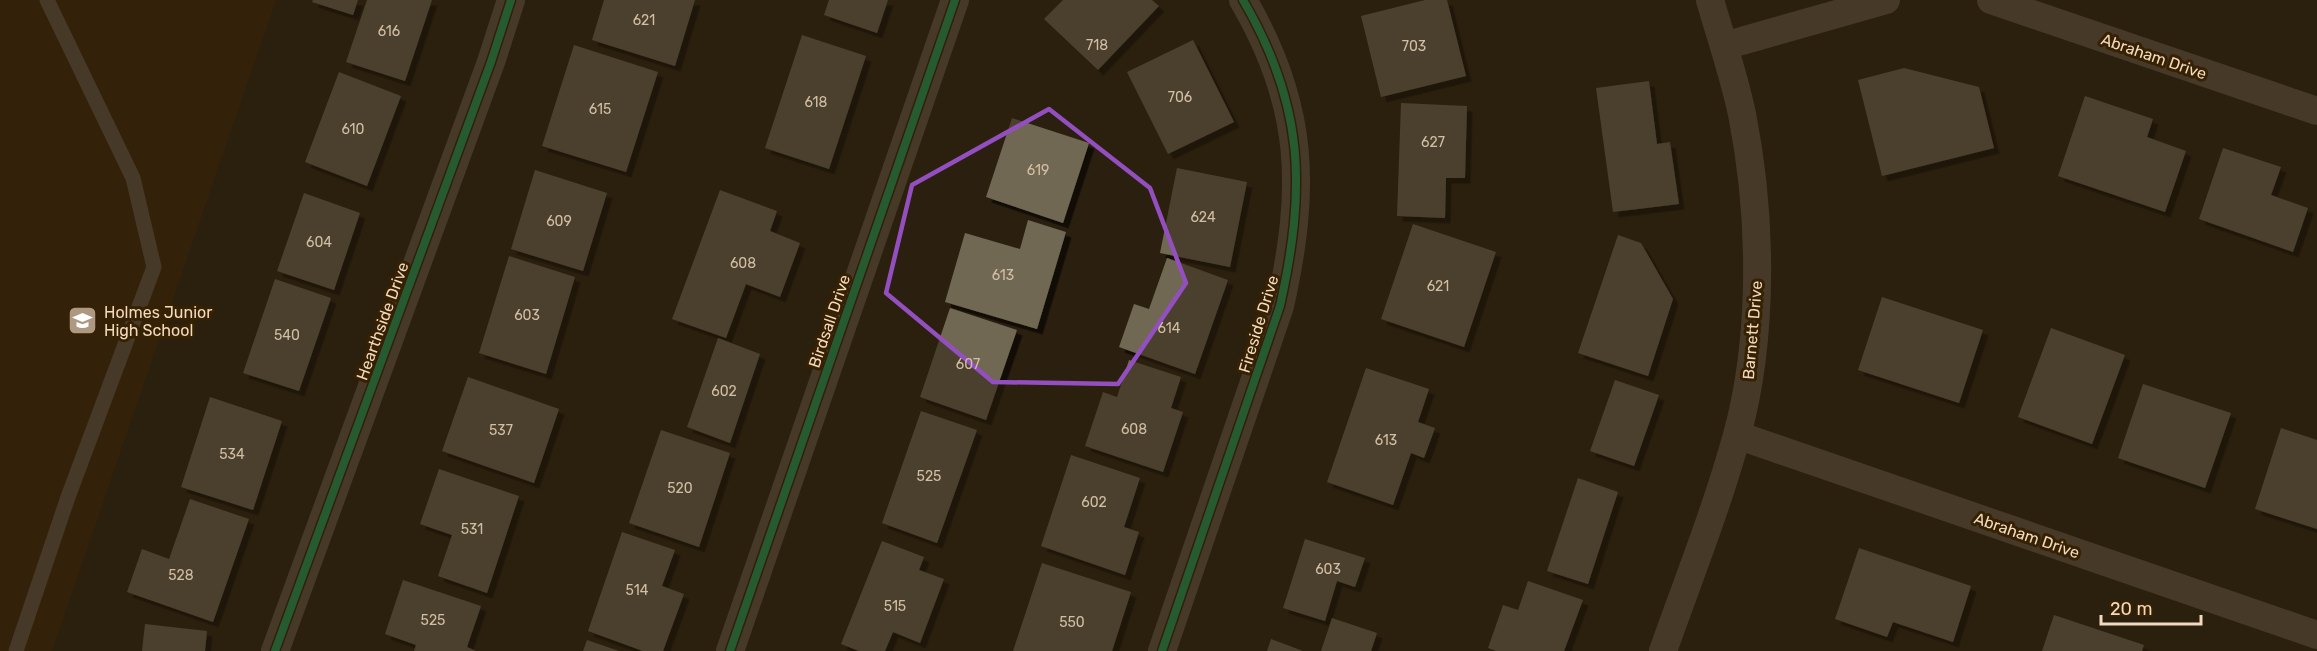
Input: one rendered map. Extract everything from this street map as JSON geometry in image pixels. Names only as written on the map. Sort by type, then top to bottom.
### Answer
[{"type":"street","name":"Hearthside Drive","points":[[275,651],[491,62],[511,0]]},
{"type":"street","name":"Birdsall Drive","points":[[729,651],[955,0]]},
{"type":"street","name":"Fireside Drive","points":[[1162,651],[1280,306],[1291,258],[1296,213],[1297,166],[1293,124],[1263,33],[1243,0]]},
{"type":"street","name":"Barnett Drive","points":[[1663,651],[1737,435],[1746,393],[1756,289],[1756,232],[1742,114],[1710,0]]},
{"type":"street","points":[[1724,46],[1886,0]]},
{"type":"street","name":"Abraham Drive","points":[[1991,0],[2317,111]]},
{"type":"street","name":"Abraham Drive","points":[[1737,435],[2317,635]]},
{"type":"lane","points":[[16,651],[68,497],[154,267],[133,178],[47,0]]},
{"type":"highlighted area","points":[[1049,109],[1150,188],[1186,283],[1118,384],[993,382],[886,293],[912,185]]},
{"type":"shaded area","name":"Holmes Junior High School","points":[[0,0],[276,0],[52,651],[0,651]]},
{"type":"building","points":[[313,0],[358,0],[353,15],[312,2]]},
{"type":"building","points":[[367,0],[432,0],[405,81],[346,62]]},
{"type":"building","points":[[604,0],[695,0],[675,66],[592,40]]},
{"type":"building","points":[[829,0],[888,0],[877,33],[824,15]]},
{"type":"building","points":[[1063,0],[1152,0],[1159,6],[1098,70],[1044,19]]},
{"type":"building","points":[[1425,0],[1447,0],[1466,76],[1381,97],[1361,16]]},
{"type":"building","points":[[802,35],[866,56],[829,169],[765,148]]},
{"type":"building","points":[[1193,40],[1234,122],[1168,154],[1127,72]]},
{"type":"building","points":[[574,45],[658,72],[626,172],[542,146]]},
{"type":"building","points":[[1904,68],[1979,87],[1994,148],[1882,176],[1858,80]]},
{"type":"building","points":[[339,72],[401,96],[367,186],[305,162]]},
{"type":"building","points":[[1649,81],[1657,144],[1670,142],[1679,204],[1613,212],[1596,88]]},
{"type":"building","points":[[2085,96],[2153,119],[2147,137],[2186,151],[2165,212],[2058,176]]},
{"type":"building","points":[[1401,103],[1467,106],[1465,178],[1446,178],[1445,218],[1397,216]]},
{"type":"building","points":[[1012,118],[1089,143],[1063,223],[986,197]]},
{"type":"building","points":[[2223,148],[2281,167],[2271,195],[2308,208],[2293,252],[2199,219]]},
{"type":"building","points":[[1177,168],[1247,182],[1230,267],[1160,253]]},
{"type":"building","points":[[535,170],[607,193],[583,271],[511,249]]},
{"type":"building","points":[[720,190],[777,211],[770,231],[800,243],[780,297],[746,284],[726,338],[672,319]]},
{"type":"building","points":[[304,193],[360,213],[334,290],[277,271]]},
{"type":"building","points":[[1028,220],[1066,232],[1037,329],[945,302],[965,233],[1020,249]]},
{"type":"building","points":[[1413,224],[1496,252],[1464,347],[1381,319]]},
{"type":"building","points":[[1618,235],[1641,243],[1673,299],[1648,376],[1578,353]]},
{"type":"building","points":[[509,256],[575,277],[546,374],[479,353]]},
{"type":"building","points":[[1167,258],[1228,280],[1195,374],[1119,347],[1134,304],[1149,309]]},
{"type":"building","points":[[275,279],[331,298],[299,391],[243,373]]},
{"type":"building","points":[[1882,297],[1983,330],[1959,403],[1858,370]]},
{"type":"building","points":[[950,308],[1017,330],[986,420],[920,397]]},
{"type":"building","points":[[2051,328],[2125,355],[2092,444],[2018,417]]},
{"type":"building","points":[[718,338],[760,354],[730,443],[687,427]]},
{"type":"building","points":[[1129,360],[1181,377],[1171,408],[1183,412],[1163,472],[1085,446],[1103,392],[1117,397]]},
{"type":"building","points":[[1366,368],[1429,389],[1418,422],[1435,428],[1424,458],[1411,453],[1393,505],[1327,482]]},
{"type":"building","points":[[468,377],[559,409],[534,483],[442,451]]},
{"type":"building","points":[[1615,380],[1659,395],[1634,466],[1590,451]]},
{"type":"building","points":[[2143,384],[2231,413],[2205,488],[2118,458]]},
{"type":"building","points":[[210,397],[282,421],[253,510],[181,487]]},
{"type":"building","points":[[921,411],[977,430],[937,543],[882,523]]},
{"type":"building","points":[[2281,428],[2317,440],[2317,529],[2255,509]]},
{"type":"building","points":[[661,430],[730,453],[699,547],[629,523]]},
{"type":"building","points":[[1071,455],[1140,478],[1124,527],[1139,532],[1125,575],[1041,546]]},
{"type":"building","points":[[439,469],[519,496],[487,593],[438,576],[452,535],[420,524]]},
{"type":"building","points":[[1578,478],[1618,492],[1588,584],[1547,571]]},
{"type":"building","points":[[190,499],[249,519],[213,622],[127,592],[142,549],[169,559]]},
{"type":"building","points":[[622,532],[675,550],[662,586],[684,594],[663,651],[643,651],[588,631]]},
{"type":"building","points":[[1305,539],[1365,558],[1355,587],[1337,581],[1325,621],[1283,608]]},
{"type":"building","points":[[882,541],[924,557],[919,570],[944,579],[920,643],[893,632],[885,651],[859,651],[841,644]]},
{"type":"building","points":[[1859,548],[1971,586],[1953,642],[1893,622],[1887,637],[1835,619]]},
{"type":"building","points":[[1042,563],[1131,592],[1112,651],[1013,651]]},
{"type":"building","points":[[403,580],[481,606],[467,647],[476,651],[414,651],[416,645],[385,634]]},
{"type":"building","points":[[1528,581],[1583,600],[1564,651],[1496,651],[1488,648],[1503,605],[1518,610]]},
{"type":"building","points":[[2054,615],[2144,645],[2142,651],[2042,651]]},
{"type":"building","points":[[1332,618],[1377,633],[1371,651],[1321,651]]},
{"type":"building","points":[[145,624],[207,631],[205,651],[142,651]]},
{"type":"building","points":[[1271,639],[1303,651],[1267,651]]},
{"type":"building","points":[[587,640],[619,651],[583,651]]},
{"type":"cycle path","points":[[275,651],[491,62],[511,0]]},
{"type":"cycle path","points":[[730,651],[955,0]]},
{"type":"cycle path","points":[[1162,651],[1280,306],[1294,224],[1295,149],[1289,113],[1279,76],[1243,0]]},
{"type":"place","name":"Holmes Junior High School","points":[[83,321]]}]
